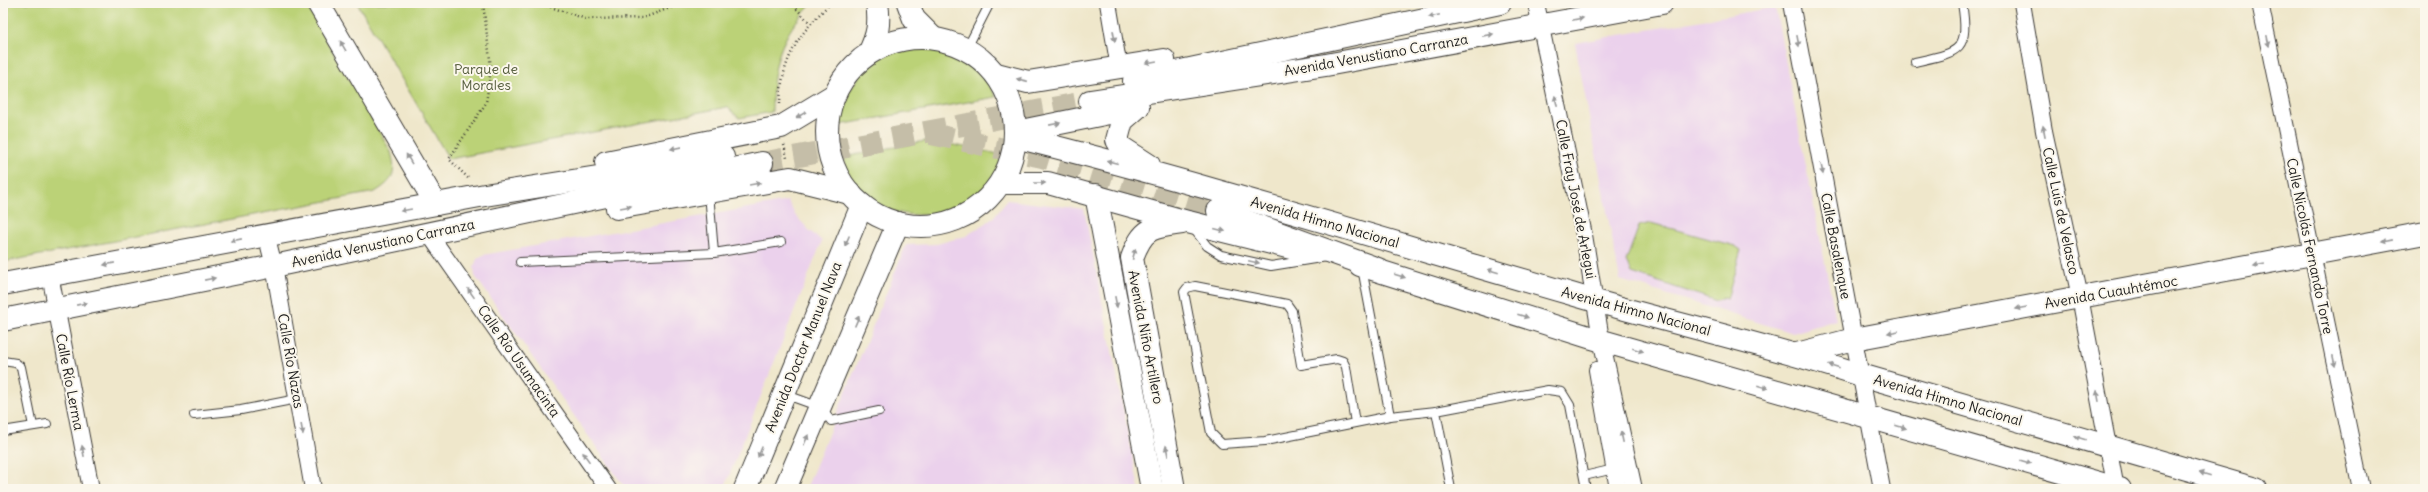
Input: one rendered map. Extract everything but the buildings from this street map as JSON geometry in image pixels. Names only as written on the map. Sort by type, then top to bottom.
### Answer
[{"type":"main road","points":[[318,3],[436,204]]},
{"type":"main road","points":[[869,53],[878,36],[879,20],[877,3]]},
{"type":"main road","points":[[908,3],[914,19],[932,37]]},
{"type":"main road","name":"Avenida Venustiano Carranza","points":[[1500,3],[1328,38],[1089,96],[1326,65],[1662,3]]},
{"type":"main road","points":[[932,37],[949,41],[975,54],[996,74],[1011,101],[1016,134],[1012,161],[1001,183],[982,205],[956,220],[927,226],[898,223],[879,216],[856,199],[836,172],[828,147],[827,120],[834,95],[849,71],[869,53],[894,41],[932,37]]},
{"type":"main road","points":[[996,74],[1028,82],[1119,68],[1258,43],[1328,38]]},
{"type":"main road","points":[[1016,134],[1138,107],[1263,85],[1326,65]]},
{"type":"main road","points":[[486,195],[554,172],[781,127],[834,95]]},
{"type":"main road","points":[[1138,107],[1122,121],[1117,140],[1121,147],[1151,167],[1173,178]]},
{"type":"main road","name":"Avenida Himno Nacional","points":[[1016,134],[1590,299],[1797,354],[1861,375],[2256,489]]},
{"type":"main road","name":"Avenida Venustiano Carranza","points":[[3,284],[266,234],[486,195],[762,157],[429,234],[3,320]]},
{"type":"main road","points":[[504,217],[561,218],[790,178],[856,199]]},
{"type":"main road","points":[[1001,183],[1048,183],[1096,195],[1188,222],[1370,267]]},
{"type":"main road","name":"Avenida Niño Artillero","points":[[1096,195],[1152,489]]},
{"type":"main road","name":"Avenida Doctor Manuel Nava","points":[[745,489],[784,394],[856,199]]},
{"type":"main road","points":[[1218,211],[1370,267],[1596,339],[2117,489]]},
{"type":"main road","name":"Avenida Niño Artillero","points":[[1174,489],[1132,258],[1139,240],[1146,231],[1157,226],[1188,222]]},
{"type":"main road","points":[[785,489],[898,223]]},
{"type":"main road","name":"Avenida Cuauhtémoc","points":[[1797,354],[1854,339],[2425,233]]},
{"type":"street","points":[[1108,3],[1119,68]]},
{"type":"street","name":"Calle Fray José de Arlegui","points":[[1536,3],[1596,339],[1622,469],[1634,489]]},
{"type":"street","name":"Calle Basalenque","points":[[1791,3],[1882,489]]},
{"type":"street","name":"Calle Luis de Velasco","points":[[2022,3],[2044,131],[2080,297],[2107,445],[2117,489]]},
{"type":"street","name":"Calle Nicolás Fernando Torre","points":[[2260,3],[2361,489]]},
{"type":"street","name":"Calle Río Nazas","points":[[266,234],[274,266],[313,489]]},
{"type":"street","name":"Calle Río Usumacinta","points":[[429,234],[608,489]]},
{"type":"street","name":"Calle Río Lerma","points":[[50,275],[91,489]]},
{"type":"street","name":"Calle Fray José de Arlegui","points":[[1618,489],[1622,469]]},
{"type":"lane","points":[[1915,62],[1951,53],[1962,43],[1965,26],[1962,3]]},
{"type":"lane","points":[[966,50],[989,5]]},
{"type":"lane","points":[[709,192],[714,254]]},
{"type":"lane","points":[[520,262],[714,254],[781,242]]},
{"type":"lane","points":[[1370,267],[1390,416]]},
{"type":"lane","points":[[1355,423],[1346,367],[1343,360],[1337,359],[1301,365],[1292,311],[1287,304],[1195,286],[1187,288],[1184,292],[1211,433],[1216,440],[1222,444],[1266,441],[1390,416],[1436,411],[1548,390],[1562,392],[1570,405],[1586,489]]},
{"type":"lane","points":[[3,361],[16,363],[21,368],[33,426]]},
{"type":"lane","points":[[784,394],[820,407],[831,421],[879,411]]},
{"type":"lane","points":[[194,415],[241,410],[297,399]]},
{"type":"lane","points":[[1436,411],[1451,489]]},
{"type":"lane","points":[[3,431],[47,424]]},
{"type":"lane","points":[[1584,476],[1622,469]]},
{"type":"path","points":[[483,3],[491,68],[486,103],[449,159],[486,195]]},
{"type":"path","points":[[539,3],[586,19],[643,18],[683,3]]},
{"type":"path","points":[[791,3],[810,23]]},
{"type":"path","points":[[790,178],[781,127],[780,90],[783,72],[791,52],[810,23],[831,3]]},
{"type":"shaded area","points":[[1775,7],[1836,320],[1793,333],[1620,280],[1575,43]]},
{"type":"shaded area","points":[[1007,200],[1084,209],[1139,489],[806,489],[906,245],[937,244],[966,236],[992,219]]},
{"type":"shaded area","points":[[788,201],[795,215],[822,241],[724,489],[626,489],[475,276],[474,267],[477,259],[483,255]]},
{"type":"green space","points":[[3,3],[305,3],[391,152],[394,166],[392,176],[386,184],[375,192],[3,262]]},
{"type":"green space","name":"Parque de Morales","points":[[357,3],[813,3],[792,27],[780,52],[776,66],[772,95],[772,112],[739,118],[727,107],[449,159]]},
{"type":"green space","points":[[919,48],[944,51],[965,60],[975,67],[983,76],[996,97],[839,125],[841,109],[845,99],[869,65],[875,60],[891,53]]},
{"type":"green space","points":[[930,140],[1003,155],[985,189],[975,198],[958,208],[938,214],[917,215],[896,212],[877,205],[861,193],[850,177],[844,157]]},
{"type":"green space","points":[[1651,223],[1735,246],[1741,250],[1727,299],[1723,298],[1717,301],[1632,273],[1626,261],[1639,226]]},
{"type":"tunnel","points":[[762,163],[1090,101]]},
{"type":"tunnel","points":[[931,134],[1042,157],[1218,211]]}]
